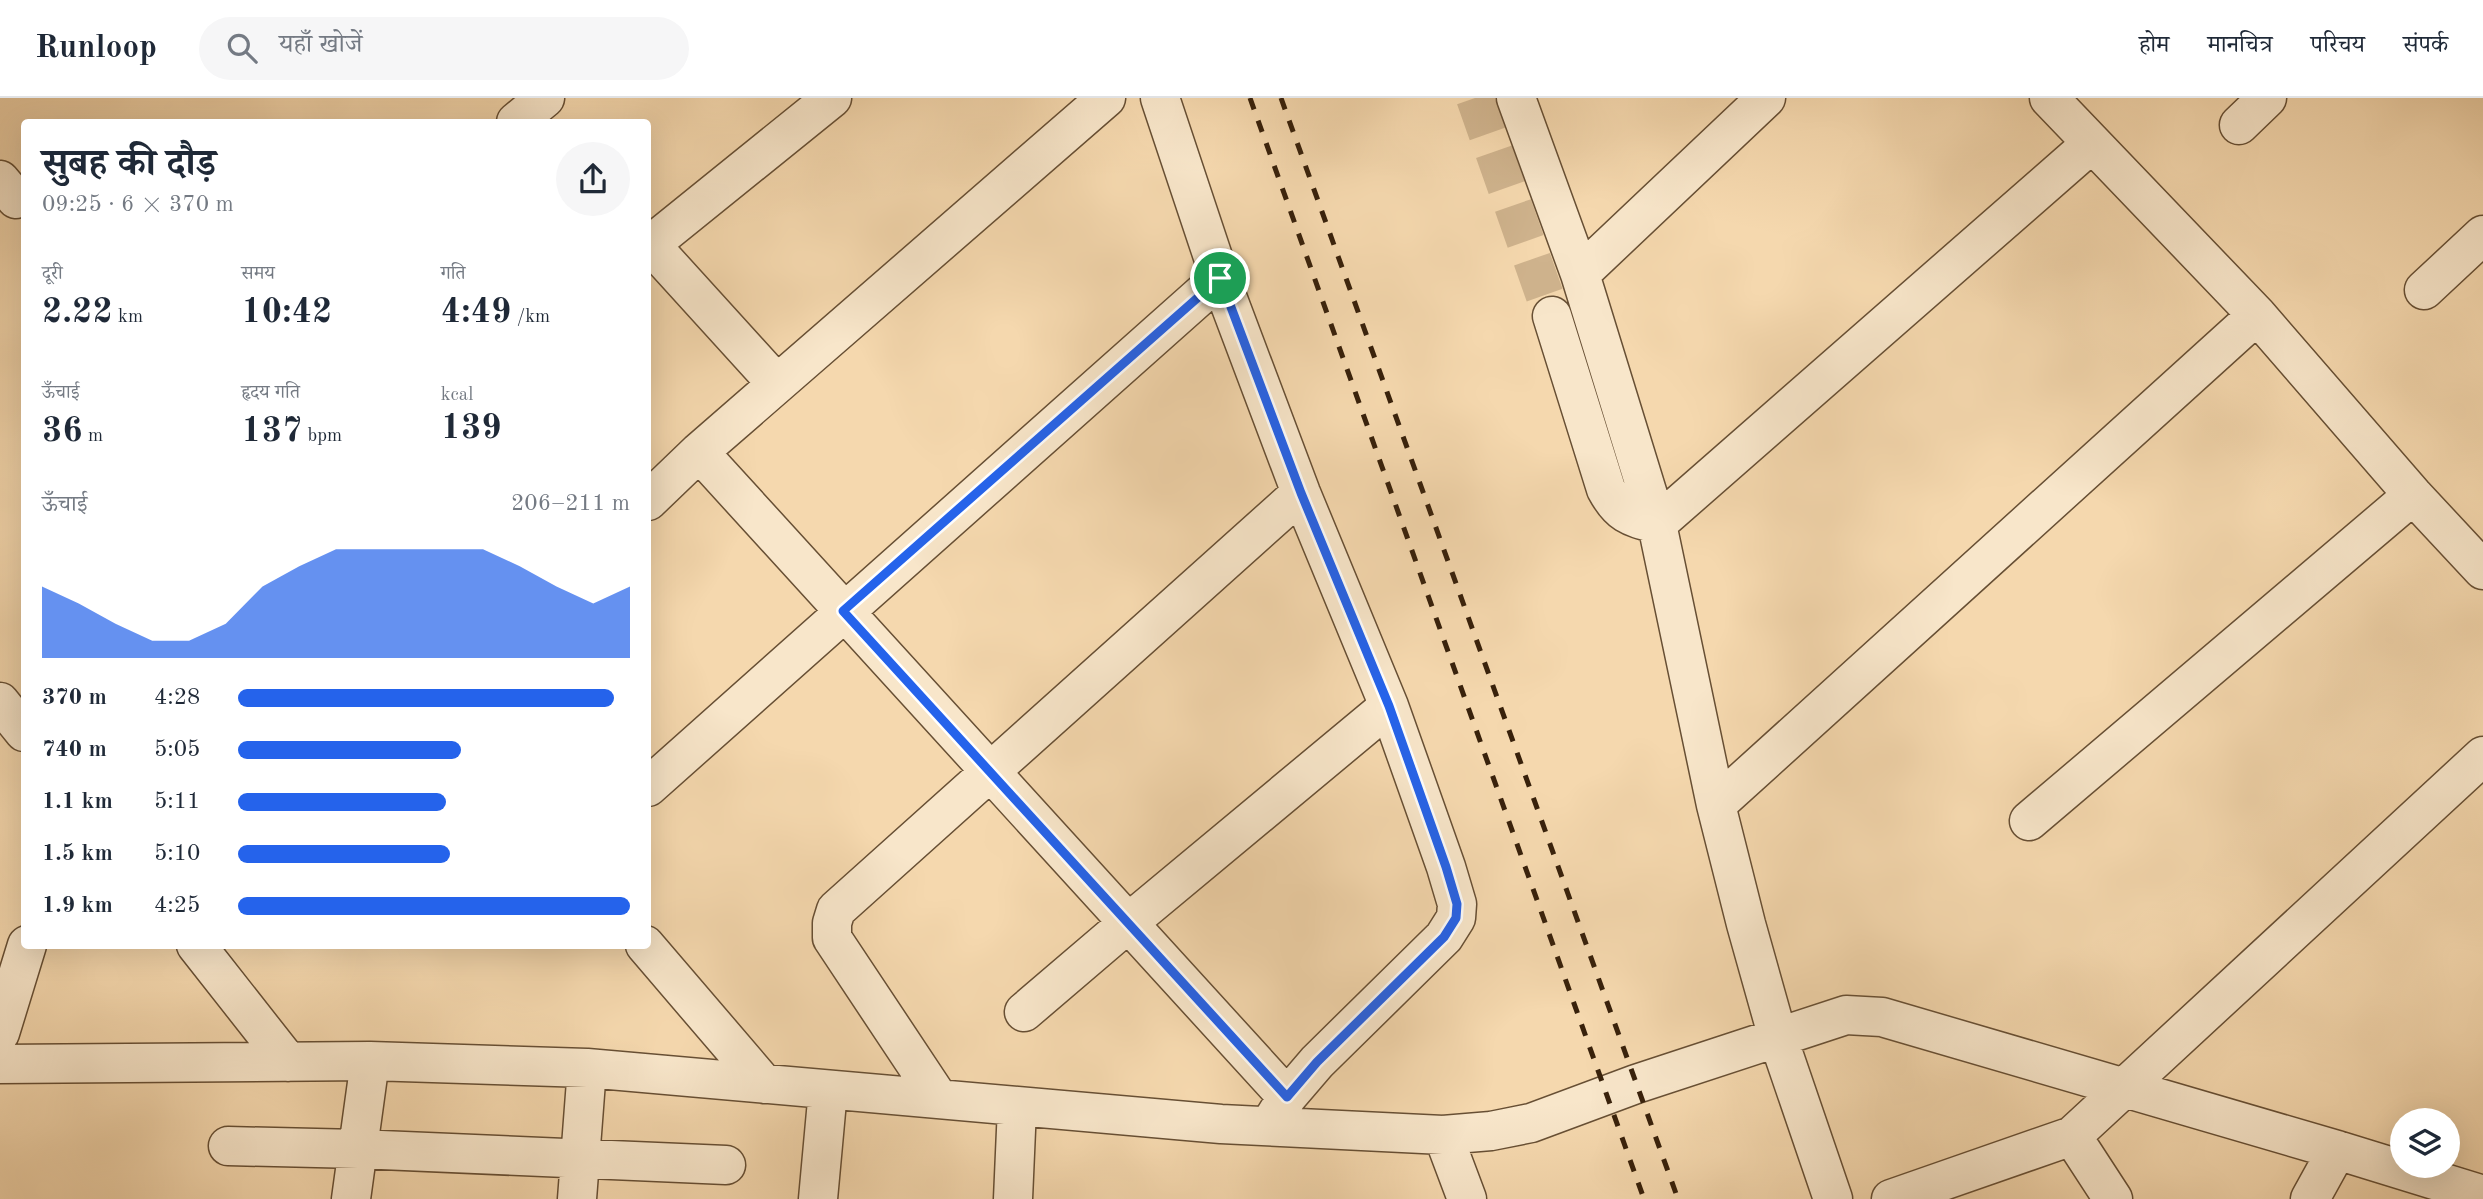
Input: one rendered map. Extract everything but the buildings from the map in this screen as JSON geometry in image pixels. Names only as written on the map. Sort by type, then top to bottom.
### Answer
[{"type":"street","points":[[777,384],[654,260],[832,98]]},
{"type":"street","points":[[651,498],[699,452],[1106,98]]},
{"type":"street","points":[[1160,98],[1220,278],[1301,493],[1389,706],[1457,904],[1456,918],[1444,937],[1317,1062],[1278,1112]]},
{"type":"street","points":[[1516,98],[1580,274],[1657,524],[1716,805],[1778,1038],[1833,1199]]},
{"type":"street","points":[[1580,274],[1766,98]]},
{"type":"street","points":[[2049,98],[2256,316],[2413,495],[2483,569]]},
{"type":"street","points":[[2239,125],[2267,98]]},
{"type":"street","points":[[1657,524],[2091,144]]},
{"type":"street","points":[[2424,290],[2483,235]]},
{"type":"street","points":[[651,784],[1220,278]]},
{"type":"street","points":[[1552,316],[1614,505],[1627,516],[1657,524]]},
{"type":"street","points":[[1716,805],[2256,316]]},
{"type":"street","points":[[699,452],[1127,924],[1278,1112]]},
{"type":"street","points":[[939,1099],[832,938],[832,923],[836,910],[1301,493]]},
{"type":"street","points":[[2029,821],[2413,495]]},
{"type":"street","points":[[1024,1012],[1389,706]]},
{"type":"street","points":[[1891,1199],[2072,1136],[2483,756]]},
{"type":"street","points":[[0,1033],[26,949]]},
{"type":"street","points":[[203,949],[288,1062]]},
{"type":"street","points":[[648,949],[764,1084]]},
{"type":"street","points":[[0,1064],[370,1061],[586,1069],[1017,1107],[1278,1112],[1443,1135],[1491,1132],[1531,1123],[1636,1084],[1846,1015],[1882,1017],[2483,1195]]},
{"type":"street","points":[[351,1199],[370,1061]]},
{"type":"street","points":[[577,1199],[586,1069]]},
{"type":"street","points":[[818,1199],[828,1090]]},
{"type":"street","points":[[1013,1199],[1017,1107]]},
{"type":"street","points":[[1443,1135],[1467,1199]]},
{"type":"street","points":[[2072,1136],[2113,1199]]},
{"type":"street","points":[[228,1146],[726,1165]]},
{"type":"street","points":[[2310,1199],[2337,1150]]},
{"type":"tunnel","points":[[1475,98],[1552,316]]},
{"type":"railway","points":[[1250,98],[1644,1199]]},
{"type":"railway","points":[[1281,98],[1678,1199]]},
{"type":"route","points":[[1220,278],[1301,493],[1389,706],[1457,904],[1456,918],[1444,937],[1317,1062],[1287,1097],[843,611],[1220,278]]}]
